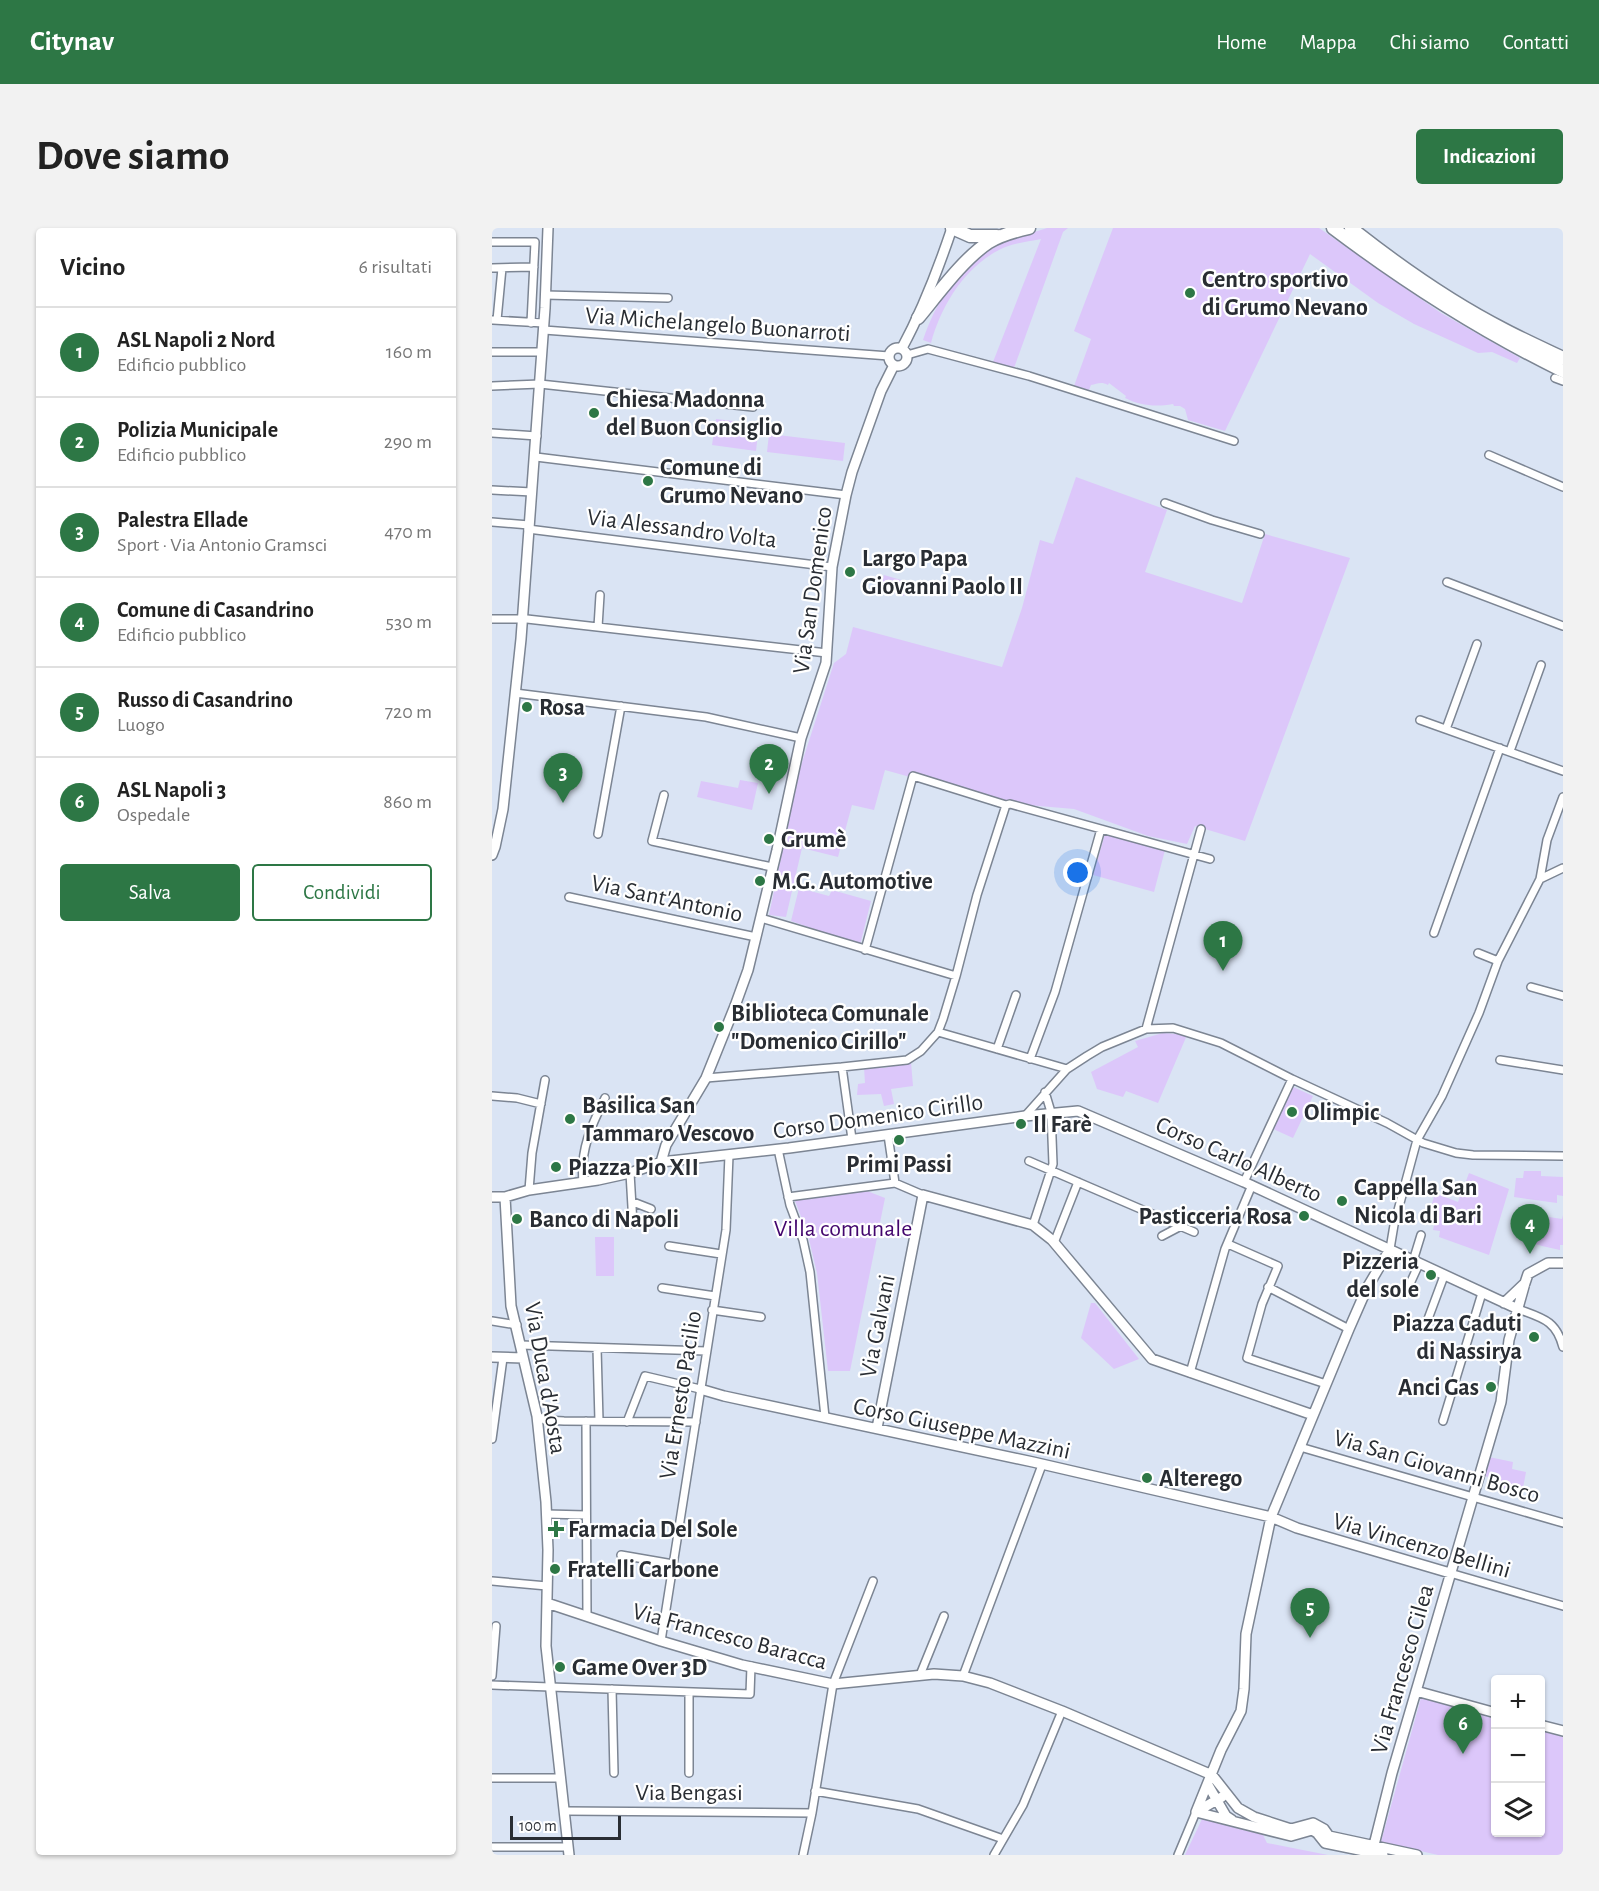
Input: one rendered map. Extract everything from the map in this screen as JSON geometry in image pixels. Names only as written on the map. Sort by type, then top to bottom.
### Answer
[{"type":"highway","points":[[952,228],[970,236],[1015,231]]},
{"type":"highway","points":[[1333,228],[1434,299],[1501,333],[1563,358]]},
{"type":"highway","points":[[1351,228],[1380,251],[1560,376]]},
{"type":"highway","points":[[918,318],[957,271],[988,243],[1015,231]]},
{"type":"street","points":[[492,855],[503,809],[525,619],[529,527],[544,327],[548,228]]},
{"type":"street","points":[[952,228],[934,283],[905,352],[906,361],[902,365],[891,360],[893,349],[905,352],[928,349],[1029,376],[1234,441]]},
{"type":"street","points":[[492,242],[535,242],[531,322]]},
{"type":"street","points":[[492,268],[534,267]]},
{"type":"street","points":[[494,320],[502,268]]},
{"type":"street","points":[[545,295],[668,298]]},
{"type":"street","name":"Via Michelangelo Buonarroti","points":[[494,320],[531,322],[544,327],[891,360]]},
{"type":"street","points":[[492,352],[542,352]]},
{"type":"street","name":"Via San Domenico","points":[[661,1162],[666,1145],[706,1078],[748,970],[798,738],[822,677],[827,653],[832,567],[846,495],[891,360]]},
{"type":"street","points":[[492,386],[540,384],[753,407]]},
{"type":"street","points":[[492,433],[537,436]]},
{"type":"street","points":[[1489,455],[1563,487]]},
{"type":"street","points":[[536,457],[846,495]]},
{"type":"street","points":[[492,490],[532,492]]},
{"type":"street","points":[[1165,503],[1260,534]]},
{"type":"street","name":"Via Alessandro Volta","points":[[492,522],[832,567]]},
{"type":"street","points":[[1447,582],[1563,626]]},
{"type":"street","points":[[598,627],[600,595]]},
{"type":"street","points":[[492,619],[525,619],[827,653]]},
{"type":"street","points":[[1446,729],[1477,644]]},
{"type":"street","points":[[1510,751],[1541,665]]},
{"type":"street","points":[[515,693],[705,717],[798,738]]},
{"type":"street","points":[[598,834],[621,706]]},
{"type":"street","points":[[1420,720],[1563,771]]},
{"type":"street","points":[[1434,933],[1500,748]]},
{"type":"street","points":[[865,950],[913,776],[1005,806],[1010,804],[1210,859]]},
{"type":"street","points":[[664,795],[652,841],[772,867]]},
{"type":"street","points":[[1178,1855],[1221,1750],[1241,1711],[1246,1634],[1271,1517],[1367,1288],[1390,1250],[1418,1140],[1442,1096],[1479,1012],[1498,961],[1540,879],[1547,840],[1563,797]]},
{"type":"street","points":[[706,1078],[907,1060],[921,1051],[938,1032],[1005,806]]},
{"type":"street","points":[[492,809],[503,809]]},
{"type":"street","points":[[1030,1059],[1055,992],[1101,829]]},
{"type":"street","points":[[1146,1029],[1201,830]]},
{"type":"street","points":[[1540,879],[1563,868]]},
{"type":"street","name":"Via Sant'Antonio","points":[[569,897],[756,937]]},
{"type":"street","points":[[761,918],[956,976]]},
{"type":"street","points":[[1478,952],[1498,961]]},
{"type":"street","points":[[1531,987],[1563,996]]},
{"type":"street","points":[[997,1049],[1016,995]]},
{"type":"street","points":[[1023,1116],[1067,1069],[1102,1047],[1146,1029],[1173,1028],[1203,1036],[1242,1053],[1418,1140],[1456,1153],[1563,1156]]},
{"type":"street","points":[[938,1032],[1067,1069]]},
{"type":"street","points":[[1500,1060],[1563,1070]]},
{"type":"street","points":[[842,1067],[852,1139]]},
{"type":"street","points":[[1190,1372],[1248,1183],[1292,1079]]},
{"type":"street","points":[[529,1190],[532,1153],[544,1080]]},
{"type":"street","points":[[1033,1225],[1053,1164],[1051,1113],[1045,1092]]},
{"type":"street","points":[[492,1096],[517,1098],[541,1104]]},
{"type":"street","points":[[583,1182],[581,1166],[585,1143],[605,1098]]},
{"type":"street","name":"Corso Carlo Alberto","points":[[1023,1116],[1070,1111],[1087,1114],[1248,1183],[1518,1309]]},
{"type":"street","name":"Corso Domenico Cirillo","points":[[492,1197],[509,1196],[529,1190],[630,1173],[661,1162],[778,1149],[1023,1116]]},
{"type":"street","points":[[888,1135],[895,1183]]},
{"type":"street","points":[[778,1149],[788,1197],[810,1272],[825,1418]]},
{"type":"street","name":"Via Ernesto Pacilio","points":[[661,1641],[726,1230],[729,1155]]},
{"type":"street","points":[[1029,1161],[1194,1232]]},
{"type":"street","points":[[630,1173],[633,1224]]},
{"type":"street","points":[[1054,1243],[1078,1182]]},
{"type":"street","points":[[788,1197],[895,1183],[923,1195],[1033,1225],[1054,1243],[1152,1359],[1313,1415]]},
{"type":"street","name":"Via Galvani","points":[[877,1428],[923,1195]]},
{"type":"street","name":"Via Duca d'Aosta","points":[[509,1196],[511,1305],[537,1416],[546,1514],[546,1646],[569,1851]]},
{"type":"street","points":[[633,1202],[651,1209]]},
{"type":"street","points":[[1162,1236],[1181,1226]]},
{"type":"street","points":[[1408,1288],[1421,1235]]},
{"type":"street","points":[[1228,1244],[1278,1266],[1268,1287],[1247,1358],[1326,1384]]},
{"type":"street","points":[[669,1246],[721,1254]]},
{"type":"street","points":[[1504,1303],[1525,1283],[1527,1274],[1548,1263],[1563,1263]]},
{"type":"street","points":[[1425,1327],[1444,1276]]},
{"type":"street","name":"Via Francesco Cilea","points":[[1373,1849],[1392,1773],[1501,1402],[1510,1336],[1525,1283]]},
{"type":"street","points":[[1268,1287],[1349,1329]]},
{"type":"street","points":[[662,1288],[715,1296]]},
{"type":"street","points":[[1443,1421],[1482,1293]]},
{"type":"street","points":[[1518,1309],[1552,1323],[1560,1336],[1563,1347]]},
{"type":"street","points":[[712,1310],[761,1317]]},
{"type":"street","points":[[492,1321],[517,1325]]},
{"type":"street","points":[[521,1345],[706,1351]]},
{"type":"street","points":[[597,1348],[599,1421]]},
{"type":"street","points":[[492,1357],[523,1359]]},
{"type":"street","points":[[492,1439],[503,1358]]},
{"type":"street","name":"Corso Giuseppe Mazzini","points":[[627,1422],[645,1376],[724,1396],[877,1428],[1271,1517]]},
{"type":"street","points":[[537,1416],[545,1420],[696,1422]]},
{"type":"street","points":[[586,1421],[587,1616]]},
{"type":"street","name":"Via San Giovanni Bosco","points":[[1300,1447],[1563,1523]]},
{"type":"street","points":[[963,1676],[1042,1465]]},
{"type":"street","points":[[546,1514],[586,1515]]},
{"type":"street","name":"Via Vincenzo Bellini","points":[[1271,1517],[1297,1528],[1563,1606]]},
{"type":"street","points":[[621,1555],[673,1564]]},
{"type":"street","points":[[492,1581],[547,1586]]},
{"type":"street","points":[[803,1855],[833,1684],[873,1581]]},
{"type":"street","name":"Via Francesco Baracca","points":[[547,1603],[661,1641],[751,1666],[833,1684],[934,1674],[963,1676],[990,1683],[1062,1711],[1210,1780]]},
{"type":"street","points":[[920,1675],[944,1616]]},
{"type":"street","points":[[492,1676],[496,1626]]},
{"type":"street","points":[[492,1684],[750,1694],[751,1666]]},
{"type":"street","points":[[612,1689],[614,1773]]},
{"type":"street","points":[[1416,1691],[1491,1712]]},
{"type":"street","points":[[689,1692],[689,1773]]},
{"type":"street","points":[[994,1855],[1023,1805],[1062,1711]]},
{"type":"street","points":[[1545,1726],[1563,1731]]},
{"type":"street","points":[[492,1778],[561,1778]]},
{"type":"street","points":[[1210,1780],[1234,1803],[1254,1817],[1291,1829],[1313,1823],[1324,1829],[1329,1836],[1373,1849],[1383,1855]]},
{"type":"street","points":[[1210,1780],[1226,1816],[1236,1822]]},
{"type":"street","points":[[815,1791],[918,1809],[1003,1839]]},
{"type":"street","points":[[1220,1805],[1225,1793]]},
{"type":"street","points":[[1196,1812],[1220,1805],[1225,1801],[1234,1803]]},
{"type":"street","name":"Via Bengasi","points":[[564,1811],[812,1813]]},
{"type":"street","points":[[1196,1812],[1291,1836],[1312,1830],[1326,1843],[1417,1855]]},
{"type":"street","points":[[492,1847],[569,1851]]},
{"type":"green space","points":[[1047,228],[1068,228],[1063,232],[1014,368],[993,362],[1041,239],[1004,248],[975,267],[948,302],[931,343],[923,340],[945,294],[954,281],[977,258],[1007,241]]},
{"type":"green space","name":"Centro sportivo di Grumo Nevano","points":[[1113,228],[1319,228],[1441,313],[1520,358],[1517,363],[1492,352],[1478,353],[1414,324],[1378,303],[1310,254],[1225,431],[1188,420],[1185,409],[1180,406],[1149,405],[1131,401],[1109,383],[1108,385],[1101,383],[1091,385],[1089,390],[1074,386],[1091,339],[1074,331]]},
{"type":"green space","points":[[716,419],[759,424],[756,451],[712,445]]},
{"type":"green space","points":[[769,434],[845,443],[843,461],[767,452]]},
{"type":"green space","points":[[1076,477],[1167,510],[1145,572],[1242,603],[1265,534],[1350,558],[1245,841],[1195,826],[1187,844],[1148,836],[1074,809],[1003,803],[885,770],[874,810],[852,805],[838,857],[802,848],[786,917],[769,915],[799,772],[834,663],[846,654],[853,627],[1002,667],[1022,608],[1040,540],[1053,544]]},
{"type":"green space","points":[[884,575],[908,582],[904,596],[880,589]]},
{"type":"green space","points":[[740,780],[758,783],[752,810],[697,797],[701,781],[738,788]]},
{"type":"green space","points":[[1105,834],[1165,850],[1154,892],[1093,875]]},
{"type":"green space","points":[[799,888],[829,896],[832,890],[871,901],[860,945],[791,921]]},
{"type":"green space","points":[[1163,1033],[1187,1035],[1158,1103],[1126,1091],[1123,1097],[1097,1089],[1091,1072],[1138,1047],[1135,1041]]},
{"type":"green space","points":[[911,1062],[913,1086],[891,1089],[894,1104],[884,1106],[881,1094],[857,1095],[858,1084],[865,1083],[864,1067],[884,1068]]},
{"type":"green space","name":"Olimpic","points":[[1291,1086],[1313,1096],[1293,1138],[1271,1128]]},
{"type":"green space","points":[[1524,1171],[1541,1171],[1541,1176],[1563,1177],[1563,1196],[1557,1195],[1557,1203],[1514,1197],[1516,1178],[1523,1178]]},
{"type":"green space","points":[[1469,1173],[1509,1189],[1489,1255],[1439,1237],[1440,1231],[1433,1230],[1436,1216],[1429,1214],[1435,1193],[1458,1202]]},
{"type":"green space","name":"Villa comunale","points":[[867,1191],[885,1198],[850,1371],[828,1371],[817,1273],[808,1235],[794,1198]]},
{"type":"green space","points":[[1530,1214],[1562,1219],[1563,1215],[1563,1245],[1560,1245],[1560,1250],[1523,1240]]},
{"type":"green space","points":[[595,1237],[614,1237],[614,1276],[596,1276]]},
{"type":"green space","points":[[1091,1303],[1095,1303],[1139,1359],[1114,1369],[1081,1338]]},
{"type":"green space","points":[[1489,1457],[1513,1462],[1512,1469],[1526,1472],[1523,1488],[1520,1488],[1520,1491],[1488,1484],[1489,1477],[1483,1476]]},
{"type":"green space","points":[[1421,1698],[1491,1718],[1491,1837],[1545,1837],[1545,1732],[1563,1737],[1563,1855],[1438,1855],[1381,1842]]},
{"type":"green space","points":[[1202,1819],[1263,1835],[1267,1843],[1328,1855],[1185,1855]]},
{"type":"place","name":"Centro sportivo di Grumo Nevano","points":[[1190,293]]},
{"type":"place","name":"Chiesa Madonna del Buon Consiglio","points":[[594,413]]},
{"type":"place","name":"Comune di Grumo Nevano","points":[[648,481]]},
{"type":"place","name":"Largo Papa Giovanni Paolo II","points":[[850,572]]},
{"type":"place","name":"Rosa","points":[[527,707]]},
{"type":"place","name":"Polizia Municipale","points":[[769,794]]},
{"type":"place","name":"Palestra Ellade","points":[[563,803]]},
{"type":"place","name":"Grumè","points":[[769,839]]},
{"type":"place","name":"M.G. Automotive","points":[[760,881]]},
{"type":"place","name":"ASL Napoli 2 Nord","points":[[1223,971]]},
{"type":"place","name":"Biblioteca Comunale \"Domenico Cirillo\"","points":[[719,1027]]},
{"type":"place","name":"Olimpic","points":[[1292,1112]]},
{"type":"place","name":"Basilica San Tammaro Vescovo","points":[[570,1119]]},
{"type":"place","name":"Il Farè","points":[[1021,1124]]},
{"type":"place","name":"Primi Passi","points":[[899,1140]]},
{"type":"place","name":"Piazza Pio XII","points":[[556,1167]]},
{"type":"place","name":"Cappella San Nicola di Bari","points":[[1342,1201]]},
{"type":"place","name":"Pasticceria Rosa","points":[[1304,1216]]},
{"type":"place","name":"Banco di Napoli","points":[[517,1219]]},
{"type":"place","name":"Comune di Casandrino","points":[[1530,1254]]},
{"type":"place","name":"Pizzeria del sole","points":[[1431,1275]]},
{"type":"place","name":"Piazza Caduti di Nassirya","points":[[1534,1337]]},
{"type":"place","name":"Anci Gas","points":[[1491,1387]]},
{"type":"place","name":"Alterego","points":[[1147,1478]]},
{"type":"place","name":"Farmacia Del Sole","points":[[556,1529]]},
{"type":"place","name":"Fratelli Carbone","points":[[555,1569]]},
{"type":"place","name":"Russo di Casandrino","points":[[1310,1638]]},
{"type":"place","name":"Game Over 3D","points":[[560,1667]]},
{"type":"place","name":"ASL Napoli 3","points":[[1463,1754]]}]
